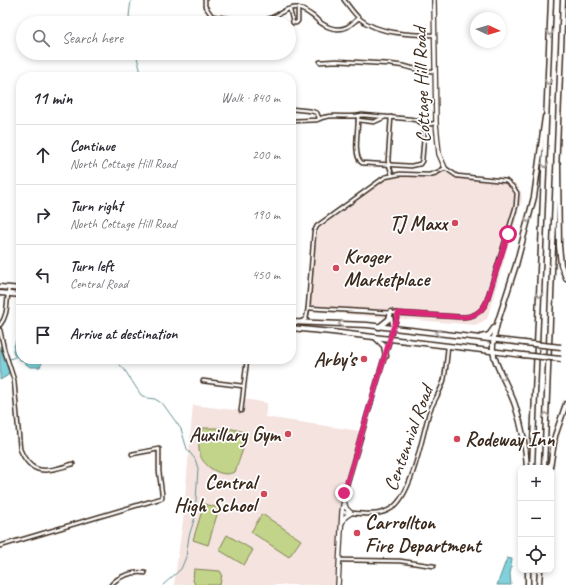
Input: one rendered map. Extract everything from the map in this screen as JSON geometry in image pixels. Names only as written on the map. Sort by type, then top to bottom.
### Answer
[{"type":"highway","points":[[532,465],[551,0]]},
{"type":"highway","points":[[544,465],[563,0]]},
{"type":"highway","points":[[527,465],[521,423],[515,404],[495,358],[493,340],[516,265],[534,197],[548,98]]},
{"type":"highway","points":[[557,153],[559,170],[559,246],[566,278]]},
{"type":"highway","points":[[0,287],[16,289]]},
{"type":"highway","points":[[0,293],[16,295]]},
{"type":"highway","points":[[379,327],[389,319],[391,312]]},
{"type":"highway","points":[[299,322],[393,328],[564,348]]},
{"type":"highway","points":[[477,338],[489,335],[497,324]]},
{"type":"highway","points":[[296,329],[566,359]]},
{"type":"highway","points":[[374,337],[383,343],[386,356]]},
{"type":"highway","points":[[550,465],[555,436],[566,404]]},
{"type":"highway","points":[[528,573],[528,585]]},
{"type":"highway","points":[[539,585],[540,573]]},
{"type":"street","points":[[205,0],[205,6],[212,16]]},
{"type":"street","points":[[344,0],[359,18],[374,26],[395,32],[417,35],[434,34]]},
{"type":"street","name":"Cottage Hill Road","points":[[434,0],[436,123],[439,154],[445,168]]},
{"type":"street","points":[[276,16],[283,12],[298,8],[329,28],[342,29],[348,27],[359,18]]},
{"type":"street","points":[[296,23],[298,21],[298,8]]},
{"type":"street","points":[[290,10],[292,16]]},
{"type":"street","points":[[320,62],[336,60],[389,64],[422,71],[434,71]]},
{"type":"street","points":[[296,109],[312,111],[317,113],[319,118]]},
{"type":"street","points":[[296,121],[362,115],[416,120],[425,125],[436,123]]},
{"type":"street","points":[[358,116],[356,142],[360,162],[416,166],[420,164],[422,161],[425,125]]},
{"type":"street","points":[[358,120],[374,122],[385,117]]},
{"type":"street","points":[[391,117],[388,161],[392,175]]},
{"type":"street","points":[[299,322],[306,319],[307,314],[314,232],[317,226],[378,182],[392,175],[430,175],[445,168],[457,176],[506,181],[517,193],[516,206],[486,303],[483,308],[471,317],[308,308]]},
{"type":"street","points":[[0,325],[6,314],[9,288]]},
{"type":"street","points":[[391,312],[393,328]]},
{"type":"street","points":[[338,585],[343,500],[347,480],[398,313]]},
{"type":"street","points":[[307,314],[308,319],[314,323]]},
{"type":"street","points":[[0,330],[4,349],[14,380],[20,449],[24,458],[32,467],[43,471],[73,464]]},
{"type":"street","name":"Centennial Road","points":[[342,512],[373,514],[383,513],[398,504],[403,497],[410,482],[433,402],[444,381],[448,346]]},
{"type":"street","points":[[241,411],[246,364]]},
{"type":"street","points":[[203,381],[244,386]]},
{"type":"street","points":[[0,546],[155,501],[162,497],[159,471],[159,449],[132,454]]},
{"type":"street","points":[[341,525],[345,517],[351,512],[346,508],[343,500]]},
{"type":"street","points":[[339,560],[400,561],[434,566]]},
{"type":"street","points":[[111,585],[117,579],[125,576],[138,572],[145,574]]},
{"type":"shaded area","points":[[444,172],[455,178],[515,183],[521,192],[522,199],[487,319],[476,325],[309,311],[316,238],[320,228],[386,179],[397,175],[432,176]]},
{"type":"shaded area","name":"Central High School","points":[[244,399],[267,403],[265,417],[360,431],[340,505],[335,585],[174,585],[183,520],[193,405],[243,411]]},
{"type":"green space","points":[[203,428],[228,428],[245,432],[243,449],[235,472],[227,474],[216,472],[202,459],[199,447]]},
{"type":"green space","points":[[204,504],[219,508],[208,545],[193,540]]},
{"type":"green space","points":[[262,514],[301,540],[289,557],[251,532]]},
{"type":"green space","points":[[227,535],[253,550],[244,565],[219,550]]},
{"type":"green space","points":[[194,569],[220,571],[222,574],[220,585],[195,585],[193,580]]},
{"type":"water","points":[[16,340],[16,356],[13,350]]},
{"type":"water","points":[[0,346],[9,372],[7,376],[0,380]]},
{"type":"water","points":[[26,364],[42,364],[40,367],[30,367]]},
{"type":"water","points":[[507,558],[512,559],[510,574],[511,585],[497,585]]},
{"type":"waterway","points":[[129,16],[131,0]]},
{"type":"waterway","points":[[138,60],[141,72]]},
{"type":"waterway","points":[[5,361],[15,357]]},
{"type":"waterway","points":[[119,364],[141,395],[147,398],[155,399],[163,404],[181,429],[187,449],[195,459],[198,468],[195,517],[189,536],[186,557],[181,569],[163,585]]},
{"type":"place","name":"TJ Maxx","points":[[455,223]]},
{"type":"place","name":"Kroger Marketplace","points":[[336,268]]},
{"type":"place","name":"Arby's","points":[[364,359]]},
{"type":"place","name":"Auxillary Gym","points":[[288,434]]},
{"type":"place","name":"Rodeway Inn","points":[[457,439]]},
{"type":"place","name":"Central High School","points":[[264,494]]},
{"type":"place","name":"Carrollton Fire Department","points":[[357,533]]},
{"type":"route","points":[[344,493],[398,313],[471,317],[478,313],[486,303],[508,234]]}]
